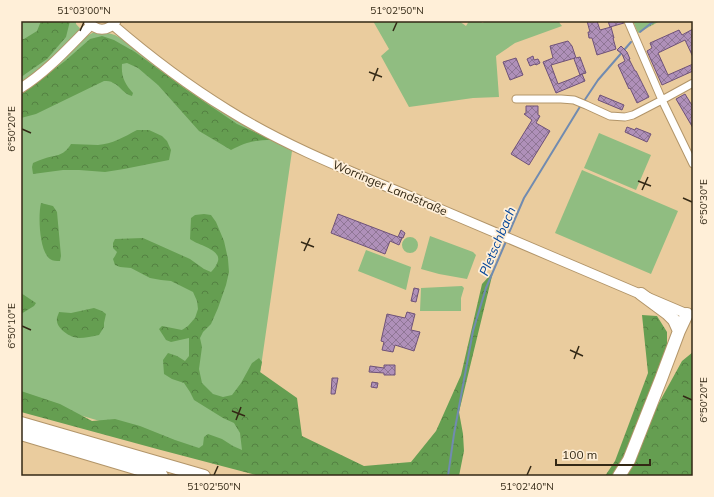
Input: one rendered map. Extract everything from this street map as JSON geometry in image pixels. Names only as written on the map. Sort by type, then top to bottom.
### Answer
[{"type":"highway","points":[[642,294],[668,314],[674,320],[679,331]]},
{"type":"highway","points":[[619,476],[629,460],[687,314]]},
{"type":"highway","points":[[21,423],[204,476]]},
{"type":"highway","points":[[21,434],[158,475]]},
{"type":"main road","points":[[21,88],[48,68],[90,23],[95,28],[105,29],[109,28],[115,23]]},
{"type":"main road","name":"Worringer Landstraße","points":[[115,23],[135,44],[178,77],[228,110],[271,134],[324,159],[497,234],[687,314]]},
{"type":"street","points":[[628,21],[662,100],[693,164]]},
{"type":"street","points":[[516,98],[561,99],[579,102],[610,116],[626,117],[662,100],[693,82]]},
{"type":"green space","points":[[21,21],[76,21],[76,24],[87,36],[94,32],[115,35],[127,42],[166,73],[223,112],[292,151],[247,464],[21,398]]},
{"type":"green space","points":[[41,21],[70,21],[66,37],[47,59],[21,77],[21,39],[24,39],[37,31]]},
{"type":"green space","points":[[373,21],[459,21],[466,26],[469,21],[481,21],[482,23],[487,21],[558,21],[562,26],[515,43],[496,56],[499,97],[473,98],[409,107],[381,56],[389,49]]},
{"type":"green space","points":[[633,21],[660,21],[638,33]]},
{"type":"green space","points":[[102,36],[114,40],[135,52],[237,124],[272,140],[251,142],[231,150],[199,131],[158,85],[138,68],[127,63],[122,64],[122,73],[126,83],[133,93],[132,96],[126,94],[112,82],[104,81],[36,114],[21,118],[21,95],[65,61],[90,39]]},
{"type":"green space","points":[[137,130],[149,130],[162,136],[167,141],[171,150],[169,160],[105,172],[63,170],[33,174],[33,163],[62,154],[71,144],[98,145],[108,143],[118,140]]},
{"type":"green space","points":[[599,133],[651,155],[636,190],[584,168]]},
{"type":"green space","points":[[582,170],[678,211],[651,274],[555,233]]},
{"type":"green space","points":[[41,203],[53,206],[57,212],[61,256],[60,261],[53,261],[50,259],[46,255],[44,249],[40,232]]},
{"type":"green space","points":[[195,215],[211,215],[216,222],[224,241],[229,272],[226,285],[211,324],[203,332],[200,338],[202,347],[199,369],[202,383],[213,394],[223,397],[232,395],[241,383],[252,363],[259,358],[262,362],[260,372],[297,398],[302,436],[364,466],[411,462],[436,431],[461,375],[482,284],[493,272],[459,412],[464,451],[459,476],[260,476],[21,412],[21,391],[60,404],[92,421],[115,419],[140,426],[199,448],[203,445],[204,437],[208,434],[222,439],[242,450],[240,433],[234,423],[194,400],[184,383],[172,379],[164,374],[163,360],[168,353],[185,361],[189,356],[189,338],[171,342],[166,340],[159,329],[162,326],[182,330],[188,326],[195,318],[198,309],[197,301],[193,292],[171,281],[150,278],[131,268],[115,265],[113,259],[117,252],[113,248],[115,239],[143,238],[190,259],[211,272],[218,261],[216,253],[190,239],[191,218]]},
{"type":"green space","points":[[430,236],[473,252],[476,255],[467,279],[421,269]]},
{"type":"green space","points":[[407,237],[413,237],[418,242],[416,251],[413,253],[407,253],[402,248],[402,242]]},
{"type":"green space","points":[[366,250],[411,267],[406,290],[358,271]]},
{"type":"green space","points":[[462,286],[464,288],[461,298],[461,311],[420,311],[421,288]]},
{"type":"green space","points":[[21,293],[36,303],[34,306],[21,314]]},
{"type":"green space","points":[[94,308],[106,314],[104,327],[99,335],[75,338],[64,332],[58,325],[57,318],[59,312],[71,313]]},
{"type":"green space","points":[[642,315],[657,316],[667,332],[667,346],[641,417],[623,460],[612,476],[605,476],[615,461],[648,373]]},
{"type":"green space","points":[[693,352],[693,476],[623,476],[649,421],[682,361]]},
{"type":"building","points":[[587,21],[597,21],[600,30],[611,27],[616,49],[597,55],[592,38],[589,38],[588,32],[590,32]]},
{"type":"building","points":[[608,21],[623,21],[624,23],[610,27]]},
{"type":"building","points":[[693,29],[693,57],[685,40],[658,53],[668,75],[693,64],[693,71],[662,85],[647,51],[652,48],[650,43],[679,30],[682,35]]},
{"type":"building","points":[[568,41],[572,46],[576,58],[580,57],[586,73],[582,74],[585,81],[556,93],[543,62],[553,58],[550,46]],"holes":[[[575,58],[574,59],[580,75],[558,84],[551,65]]]},
{"type":"building","points":[[621,46],[627,52],[629,59],[649,97],[637,103],[618,65],[625,61],[622,54],[617,50]]},
{"type":"building","points":[[533,56],[534,60],[538,59],[540,63],[530,66],[527,59]]},
{"type":"building","points":[[516,58],[523,75],[510,80],[503,62]]},
{"type":"building","points":[[685,94],[693,107],[693,128],[676,99]]},
{"type":"building","points":[[600,95],[624,105],[622,110],[598,100]]},
{"type":"building","points":[[526,106],[538,106],[538,115],[540,116],[536,123],[550,131],[529,165],[511,154],[532,120],[524,114],[526,113]]},
{"type":"building","points":[[627,127],[635,130],[636,128],[651,134],[647,142],[625,132]]},
{"type":"building","points":[[338,214],[398,237],[401,230],[405,233],[403,238],[399,237],[402,238],[399,245],[390,241],[385,254],[331,233]]},
{"type":"building","points":[[414,288],[419,289],[416,302],[411,301]]},
{"type":"building","points":[[407,312],[415,314],[411,330],[420,332],[414,351],[395,345],[393,352],[382,350],[384,342],[381,341],[387,314],[405,318]]},
{"type":"building","points":[[384,365],[395,365],[395,375],[384,375],[384,373],[369,372],[370,366],[384,368]]},
{"type":"building","points":[[332,378],[338,378],[335,394],[331,394]]},
{"type":"building","points":[[372,382],[378,383],[377,388],[371,387]]},
{"type":"waterway","name":"Pletschbach","points":[[640,32],[654,21]]},
{"type":"waterway","name":"Pletschbach","points":[[584,101],[598,80],[631,42]]},
{"type":"waterway","name":"Pletschbach","points":[[508,235],[524,198],[581,105]]},
{"type":"waterway","name":"Pletschbach","points":[[448,476],[454,434],[473,331],[486,288],[507,239]]}]
